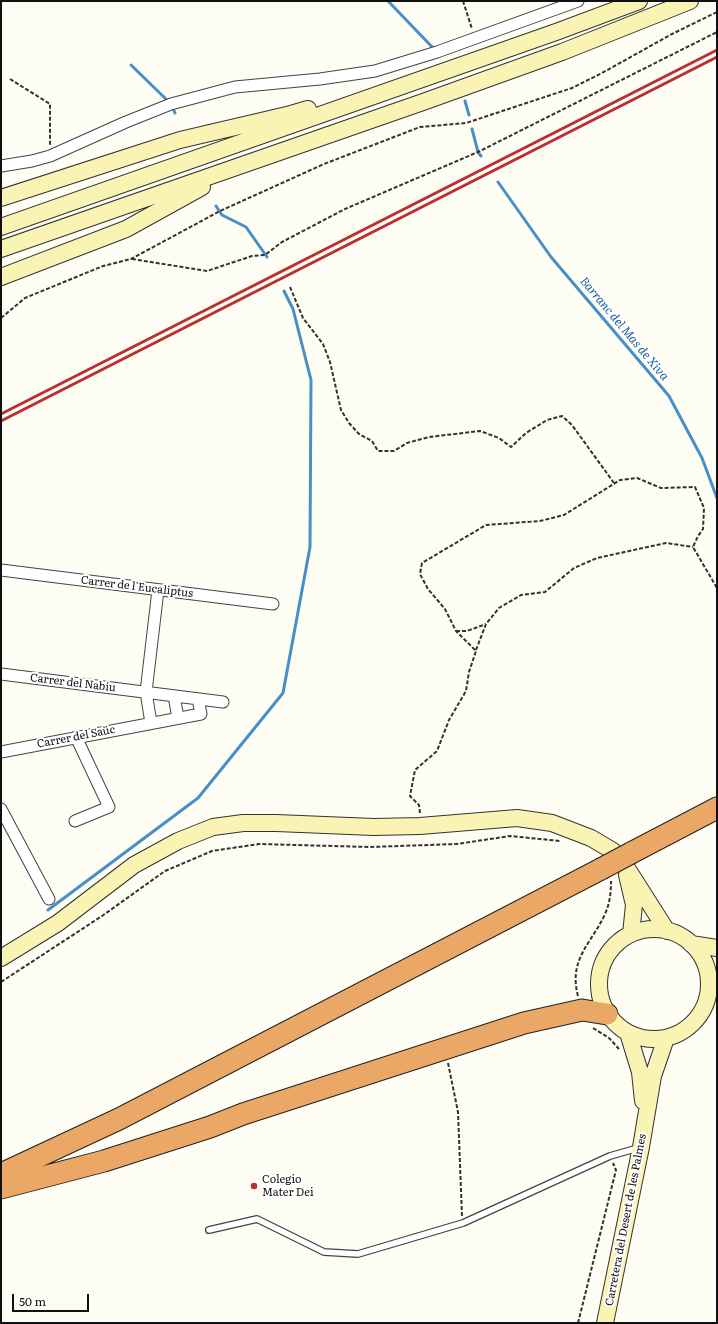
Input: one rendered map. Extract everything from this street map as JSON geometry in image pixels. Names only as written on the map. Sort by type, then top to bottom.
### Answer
[{"type":"highway","points":[[1,1174],[119,1119],[601,869],[628,859],[717,808]]},
{"type":"highway","points":[[1,1188],[112,1159],[210,1127],[243,1114],[524,1023],[582,1010],[607,1014]]},
{"type":"main road","points":[[1,227],[556,32],[639,1]]},
{"type":"main road","points":[[1,249],[562,52],[690,1]]},
{"type":"main road","points":[[1,198],[180,140],[291,114],[556,32]]},
{"type":"main road","points":[[1,277],[126,229],[200,188],[423,102]]},
{"type":"main road","points":[[1,958],[58,922],[134,865],[178,842],[213,828],[243,823],[374,827],[420,826],[517,818],[552,823],[591,838],[628,859],[667,930]]},
{"type":"main road","points":[[628,859],[634,905],[631,934]]},
{"type":"main road","points":[[649,929],[667,930],[680,936],[691,944],[701,956],[713,982],[706,1003],[696,1019],[683,1031],[666,1038],[640,1038],[628,1033],[616,1025],[607,1014],[600,997],[598,978],[604,960],[615,944],[631,934],[649,929]]},
{"type":"main road","points":[[691,944],[717,948]]},
{"type":"main road","name":"Carretera del Desert de les Palmes","points":[[628,1033],[640,1072],[645,1116]]},
{"type":"main road","name":"Carretera del Desert de les Palmes","points":[[605,1323],[641,1147],[645,1116],[653,1076],[666,1038]]},
{"type":"street","points":[[1,166],[32,161],[50,156],[126,122],[171,104],[235,87],[320,79],[375,71],[437,52],[578,1]]},
{"type":"street","name":"Carrer de l'Eucaliptus","points":[[1,570],[273,604]]},
{"type":"street","points":[[151,723],[146,692],[158,590]]},
{"type":"street","name":"Carrer del Nabiu","points":[[1,674],[223,702]]},
{"type":"street","points":[[174,696],[178,718]]},
{"type":"street","name":"Carrer del Saüc","points":[[1,752],[201,714],[198,699]]},
{"type":"street","points":[[75,821],[109,807],[76,737]]},
{"type":"street","points":[[1,809],[49,899]]},
{"type":"lane","points":[[210,1230],[257,1219],[324,1252],[358,1254],[463,1223],[610,1156],[641,1147]]},
{"type":"lane","points":[[23,1189],[69,1170]]},
{"type":"path","points":[[463,1],[475,38]]},
{"type":"path","points":[[1,318],[25,298],[103,266],[131,259],[220,211],[324,164],[420,128],[466,123],[572,88],[679,30],[717,12]]},
{"type":"path","points":[[131,259],[207,272],[252,256],[265,255],[282,242],[345,209],[478,152],[717,32]]},
{"type":"path","points":[[10,79],[50,104],[50,156]]},
{"type":"path","points":[[269,252],[270,256]]},
{"type":"path","points":[[290,287],[303,318],[323,344],[330,362],[340,410],[359,434],[372,441],[378,451],[394,451],[406,443],[429,437],[480,431],[498,438],[512,447],[526,433],[547,420],[562,416],[572,425],[614,483]]},
{"type":"path","points":[[476,651],[456,631],[445,609],[428,589],[420,574],[422,563],[486,525],[540,521],[564,515],[614,483],[620,480],[637,478],[661,488],[695,487],[704,508],[703,529],[693,547]]},
{"type":"path","points":[[420,826],[419,805],[410,796],[415,770],[437,751],[449,720],[466,691],[469,672],[486,624],[499,608],[521,595],[545,592],[574,568],[597,558],[666,543],[693,547]]},
{"type":"path","points":[[693,547],[717,588]]},
{"type":"path","points":[[456,631],[467,631],[486,624]]},
{"type":"path","points":[[445,1048],[458,1112],[463,1223]]},
{"type":"path","points":[[578,1323],[616,1170],[610,1156]]},
{"type":"waterway","name":"Barranc del Mas de Xiva","points":[[388,1],[435,50]]},
{"type":"waterway","points":[[131,65],[169,102]]},
{"type":"waterway","name":"Barranc del Mas de Xiva","points":[[465,101],[469,115]]},
{"type":"waterway","points":[[172,106],[175,113]]},
{"type":"waterway","name":"Barranc del Mas de Xiva","points":[[472,129],[478,152],[481,156]]},
{"type":"waterway","name":"Barranc del Mas de Xiva","points":[[498,182],[551,257],[669,396],[702,458],[717,498]]},
{"type":"waterway","points":[[216,206],[222,215],[246,227],[267,257]]},
{"type":"waterway","points":[[48,910],[198,798],[283,693],[310,547],[311,380],[293,309],[284,291]]},
{"type":"railway","points":[[1,414],[717,50]]},
{"type":"railway","points":[[1,421],[717,57]]},
{"type":"place","name":"Colegio Mater Dei","points":[[254,1186]]}]
